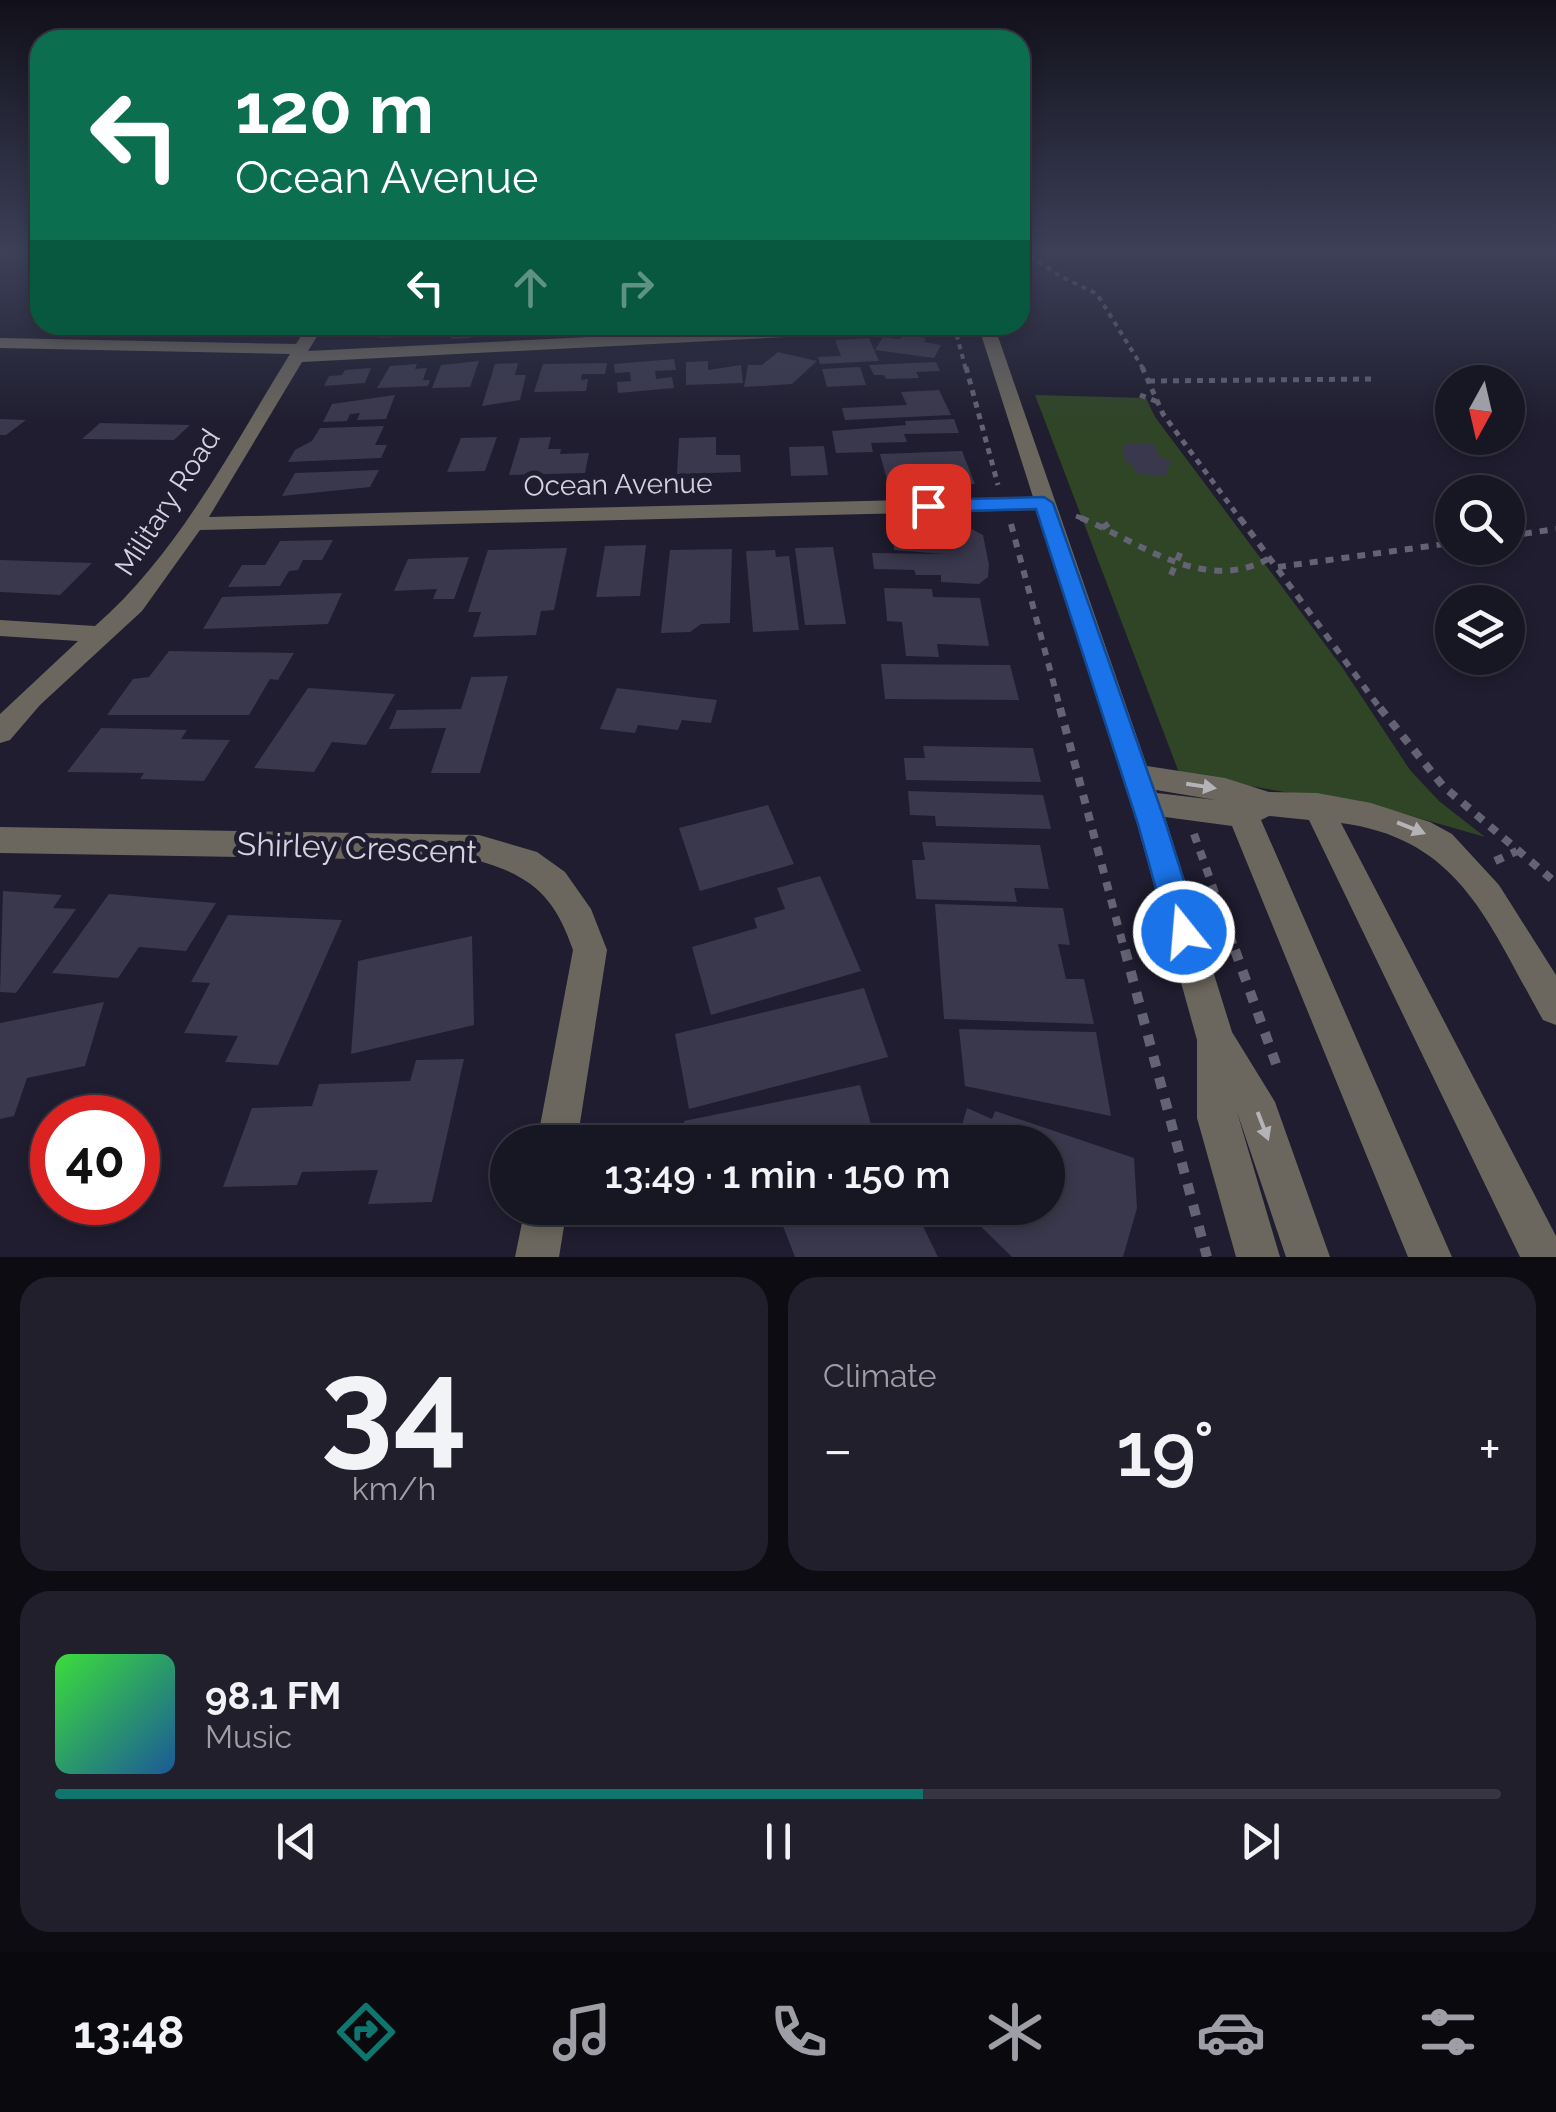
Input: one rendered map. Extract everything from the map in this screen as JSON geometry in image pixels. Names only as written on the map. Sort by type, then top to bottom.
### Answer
[{"type":"street","name":"Military Road","points":[[0,733],[30,698],[133,606],[194,524],[310,335]]},
{"type":"street","points":[[0,343],[299,353],[701,335]]},
{"type":"street","points":[[989,335],[1140,789],[1216,1040],[1261,1116],[1308,1257]]},
{"type":"street","name":"Ocean Avenue","points":[[194,524],[1044,503]]},
{"type":"street","points":[[0,628],[102,635]]},
{"type":"street","points":[[1140,789],[1254,809],[1316,805],[1380,816],[1426,834],[1458,858],[1483,889],[1556,1008]]},
{"type":"street","points":[[1316,805],[1543,1257]]},
{"type":"street","points":[[1254,809],[1430,1257]]},
{"type":"street","name":"Shirley Crescent","points":[[0,840],[480,848],[526,861],[554,882],[579,919],[590,950],[560,1125]]},
{"type":"street","points":[[1216,1040],[1216,1118],[1258,1257]]},
{"type":"street","points":[[538,1257],[543,1225]]},
{"type":"path","points":[[1106,309],[1158,402],[1270,558],[1443,786],[1556,884]]},
{"type":"path","points":[[957,335],[998,486]]},
{"type":"path","points":[[1149,381],[1371,379]]},
{"type":"path","points":[[1140,395],[1158,402]]},
{"type":"path","points":[[1075,516],[1125,542],[1178,560],[1236,572],[1256,569],[1270,558]]},
{"type":"path","points":[[1101,528],[1114,520]]},
{"type":"path","points":[[1011,524],[1207,1257]]},
{"type":"path","points":[[1525,534],[1556,529]]},
{"type":"path","points":[[1277,567],[1435,545]]},
{"type":"path","points":[[1172,575],[1181,551]]},
{"type":"path","points":[[1192,829],[1285,1090]]},
{"type":"path","points":[[1494,862],[1517,851]]},
{"type":"green space","points":[[1035,395],[1146,398],[1155,417],[1342,667],[1410,770],[1439,801],[1485,837],[1391,810],[1185,775],[1178,770]]},
{"type":"building","points":[[372,335],[406,335],[405,337]]},
{"type":"building","points":[[452,335],[471,335],[470,338],[451,339]]},
{"type":"building","points":[[903,335],[941,345],[934,358],[875,350],[883,337],[900,339]]},
{"type":"building","points":[[869,338],[879,361],[820,364],[818,357],[841,356],[835,340]]},
{"type":"building","points":[[778,352],[817,361],[792,384],[744,387],[748,365],[762,365]]},
{"type":"building","points":[[674,359],[676,370],[655,371],[656,379],[672,377],[674,388],[618,393],[617,382],[631,381],[630,372],[615,373],[614,364]]},
{"type":"building","points":[[479,361],[470,387],[432,388],[441,365]]},
{"type":"building","points":[[708,361],[708,370],[741,365],[743,383],[686,385],[686,362]]},
{"type":"building","points":[[936,362],[940,371],[916,372],[919,378],[886,379],[884,375],[874,375],[869,365]]},
{"type":"building","points":[[518,363],[515,375],[526,375],[520,400],[482,406],[495,364]]},
{"type":"building","points":[[607,363],[605,374],[582,374],[581,380],[588,379],[586,391],[534,392],[543,364]]},
{"type":"building","points":[[417,364],[415,369],[427,368],[423,380],[430,380],[428,386],[377,388],[390,366]]},
{"type":"building","points":[[860,367],[866,385],[827,387],[822,369]]},
{"type":"building","points":[[371,368],[365,383],[324,386],[329,376]]},
{"type":"building","points":[[939,390],[951,415],[845,420],[842,408],[907,405],[901,392]]},
{"type":"building","points":[[395,395],[386,419],[357,420],[360,413],[350,414],[347,421],[323,422],[332,404]]},
{"type":"building","points":[[0,419],[26,420],[0,435]]},
{"type":"building","points":[[954,419],[959,433],[904,434],[907,442],[871,443],[873,452],[836,453],[832,431]]},
{"type":"building","points":[[100,423],[190,425],[174,440],[82,439]]},
{"type":"building","points":[[384,426],[375,445],[387,445],[381,458],[288,462],[295,450],[312,441],[320,428]]},
{"type":"building","points":[[497,437],[485,471],[447,472],[461,438]]},
{"type":"building","points":[[551,437],[548,449],[561,449],[560,454],[589,453],[585,473],[509,475],[520,438]]},
{"type":"building","points":[[716,437],[716,455],[740,455],[741,472],[677,474],[679,438]]},
{"type":"building","points":[[1123,444],[1154,444],[1158,455],[1174,463],[1166,468],[1168,476],[1136,474],[1123,458]]},
{"type":"building","points":[[824,446],[828,475],[791,476],[789,447]]},
{"type":"building","points":[[962,451],[975,484],[889,487],[880,454]]},
{"type":"building","points":[[379,470],[370,487],[282,496],[295,473]]},
{"type":"building","points":[[966,526],[983,535],[989,565],[988,577],[979,584],[941,582],[941,575],[916,575],[914,570],[874,569],[872,553],[943,554],[894,550],[893,533],[905,527]]},
{"type":"building","points":[[333,540],[322,560],[303,560],[298,570],[289,571],[280,586],[228,587],[242,565],[265,565],[280,541]]},
{"type":"building","points":[[646,545],[640,596],[596,597],[605,546]]},
{"type":"building","points":[[833,547],[846,624],[805,625],[795,548]]},
{"type":"building","points":[[567,548],[554,610],[541,611],[536,635],[473,637],[481,612],[468,612],[488,550]]},
{"type":"building","points":[[732,549],[730,623],[701,624],[690,632],[661,633],[670,550]]},
{"type":"building","points":[[775,550],[776,557],[789,556],[799,630],[753,632],[746,551]]},
{"type":"building","points":[[469,557],[454,599],[433,599],[437,589],[394,591],[408,559]]},
{"type":"building","points":[[0,560],[92,563],[60,595],[0,592]]},
{"type":"building","points":[[884,588],[932,589],[933,597],[980,598],[989,646],[937,644],[939,657],[906,656],[902,622],[887,621]]},
{"type":"building","points":[[342,593],[328,624],[203,629],[222,597]]},
{"type":"building","points":[[169,651],[294,653],[278,680],[270,679],[249,715],[107,715],[133,679],[149,677]]},
{"type":"building","points":[[881,664],[1010,665],[1019,700],[885,699]]},
{"type":"building","points":[[508,676],[480,773],[431,773],[446,728],[389,729],[397,710],[461,709],[471,677]]},
{"type":"building","points":[[308,688],[395,694],[366,745],[332,742],[314,772],[254,768]]},
{"type":"building","points":[[617,688],[717,700],[711,723],[682,720],[678,730],[638,725],[635,733],[600,729]]},
{"type":"building","points":[[101,728],[187,730],[181,739],[230,740],[204,781],[140,779],[144,773],[67,772]]},
{"type":"building","points":[[923,746],[1033,748],[1041,782],[906,780],[904,758],[925,758]]},
{"type":"building","points":[[908,791],[1043,795],[1051,829],[936,826],[935,816],[910,815]]},
{"type":"building","points":[[768,805],[794,864],[700,891],[679,828]]},
{"type":"building","points":[[922,842],[1040,845],[1049,889],[1014,888],[1017,902],[916,899],[912,860],[925,860]]},
{"type":"building","points":[[820,876],[861,971],[711,1015],[692,947],[757,928],[754,918],[785,909],[777,888]]},
{"type":"building","points":[[3,891],[62,895],[53,908],[76,909],[16,993],[0,992]]},
{"type":"building","points":[[109,894],[216,903],[186,951],[139,947],[118,978],[52,973]]},
{"type":"building","points":[[935,904],[1063,908],[1070,945],[1058,944],[1066,979],[1084,979],[1094,1024],[944,1019]]},
{"type":"building","points":[[228,915],[342,920],[278,1065],[225,1062],[238,1036],[184,1033],[210,983],[191,982]]},
{"type":"building","points":[[472,936],[474,1025],[351,1054],[358,961]]},
{"type":"building","points":[[864,988],[888,1057],[689,1109],[675,1034]]},
{"type":"building","points":[[104,1002],[85,1066],[27,1078],[14,1116],[0,1119],[0,1023]]},
{"type":"building","points":[[959,1029],[1096,1032],[1111,1116],[965,1086]]},
{"type":"building","points":[[464,1059],[432,1202],[368,1204],[378,1170],[302,1172],[297,1185],[223,1187],[252,1108],[312,1106],[319,1084],[410,1081],[416,1060]]},
{"type":"building","points":[[860,1085],[871,1125],[684,1125],[684,1121]]},
{"type":"building","points":[[967,1108],[992,1119],[995,1111],[1036,1125],[962,1125]]},
{"type":"building","points":[[1065,1135],[1134,1158],[1137,1208],[1123,1257],[1012,1257],[979,1225],[1065,1225]]},
{"type":"building","points":[[783,1225],[922,1225],[938,1257],[795,1257]]},
{"type":"route","points":[[928,506],[1044,503],[1152,824],[1184,932]]}]
